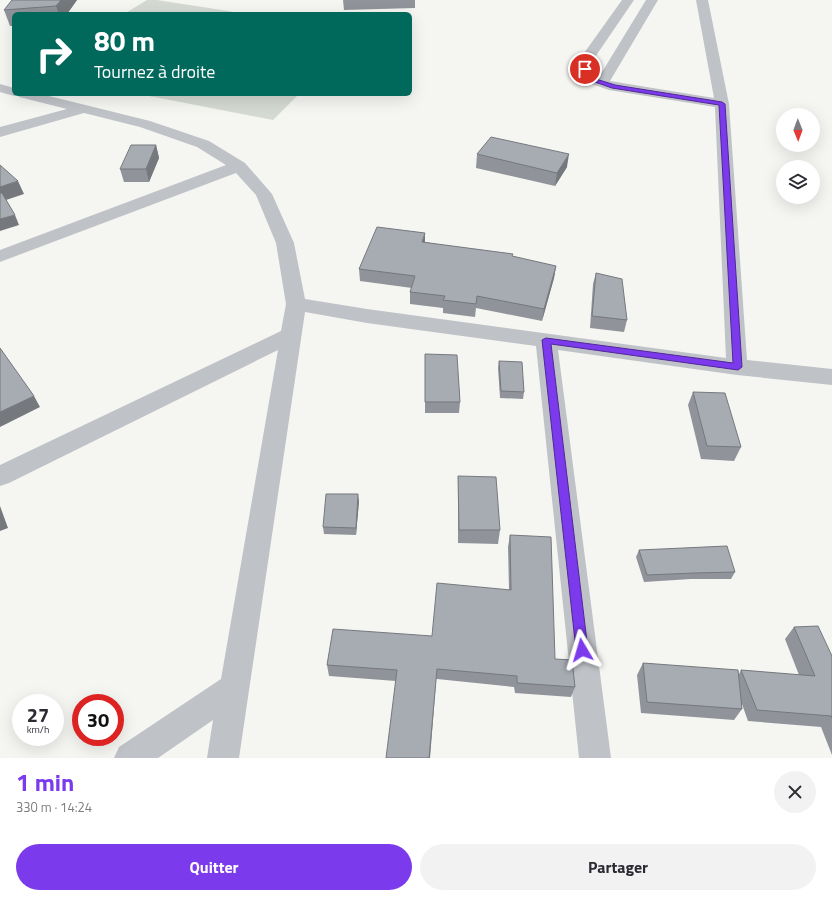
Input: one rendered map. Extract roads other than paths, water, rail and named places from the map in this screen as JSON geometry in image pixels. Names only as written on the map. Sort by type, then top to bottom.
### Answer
[{"type":"street","points":[[628,0],[584,63],[585,69],[594,80],[614,86],[722,104]]},
{"type":"street","points":[[602,83],[652,0]]},
{"type":"street","points":[[702,0],[722,104],[738,367]]},
{"type":"street","points":[[0,88],[12,91]]},
{"type":"street","points":[[33,96],[145,124],[203,144],[239,166],[264,194],[284,243],[296,304],[224,758]]},
{"type":"street","points":[[0,132],[84,108]]},
{"type":"street","points":[[0,256],[239,166]]},
{"type":"street","points":[[296,304],[738,367],[832,377]]},
{"type":"street","points":[[0,476],[291,335]]},
{"type":"street","points":[[546,340],[595,758]]},
{"type":"street","points":[[130,758],[234,688]]}]
